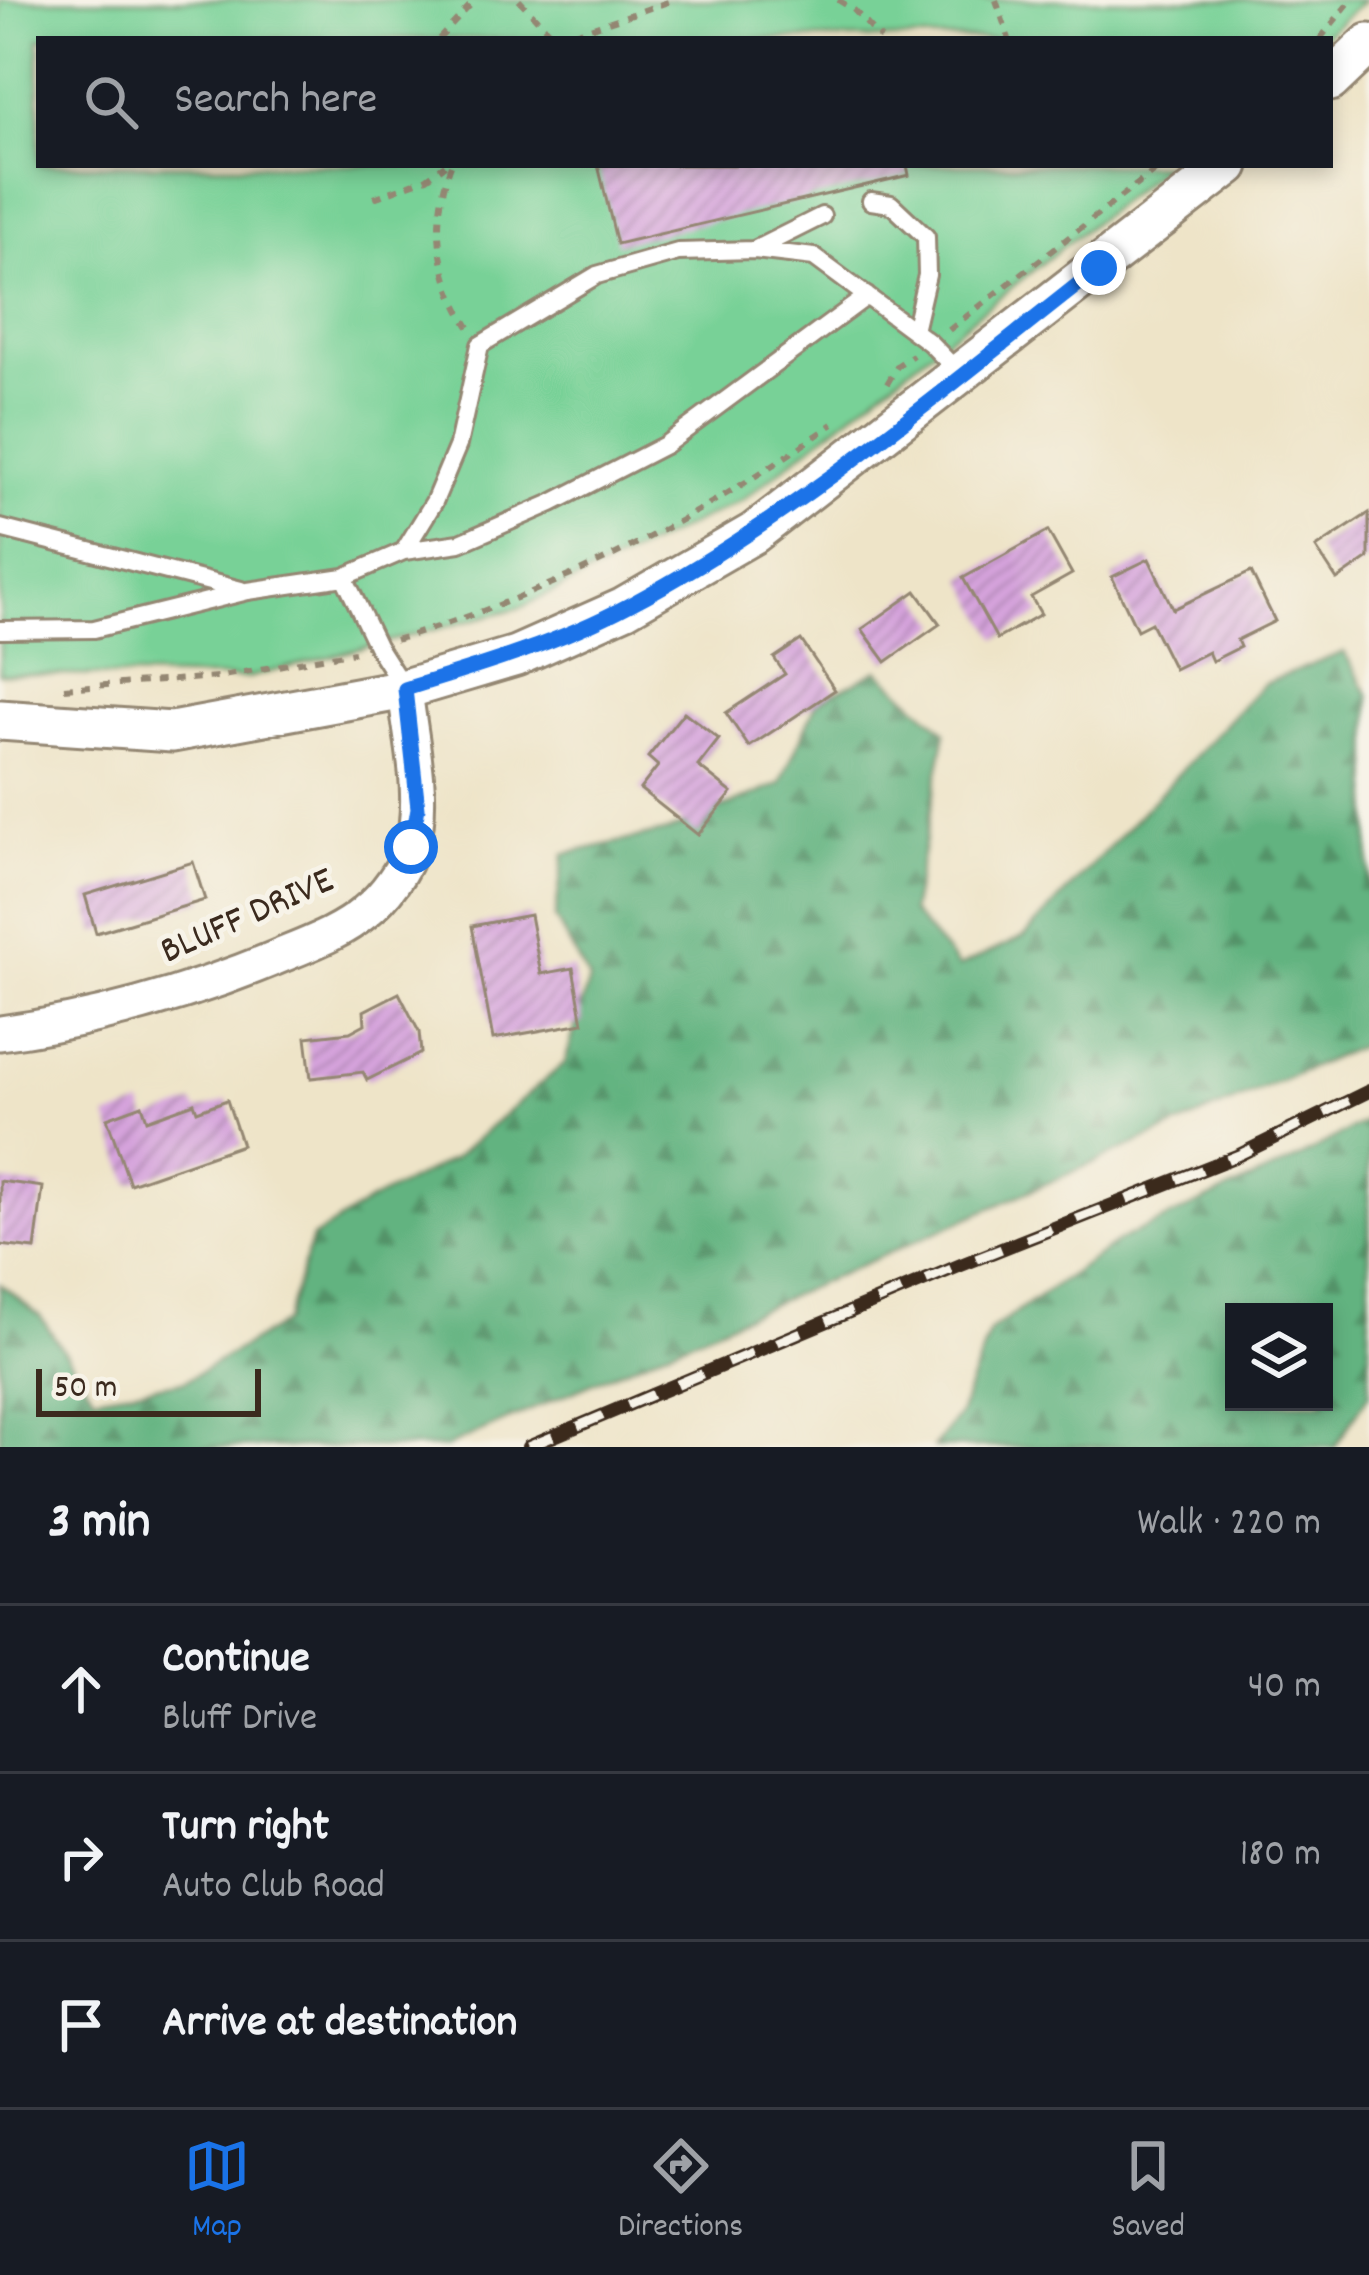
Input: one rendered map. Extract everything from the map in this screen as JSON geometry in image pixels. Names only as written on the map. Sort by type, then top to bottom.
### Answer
[{"type":"street","points":[[1333,78],[1369,44]]},
{"type":"street","points":[[0,720],[172,732],[405,689],[515,656],[624,608],[754,533],[1225,168]]},
{"type":"street","name":"BLUFF DRIVE","points":[[0,1034],[75,1023],[162,1001],[335,932],[367,911],[393,882],[411,847],[415,827],[418,808],[405,689]]},
{"type":"lane","points":[[871,201],[891,204],[926,237],[927,275],[914,331]]},
{"type":"lane","points":[[755,250],[823,216]]},
{"type":"lane","points":[[404,551],[434,502],[458,445],[480,345],[597,275],[678,252],[755,250],[814,257],[930,343],[961,375]]},
{"type":"lane","points":[[0,630],[94,629],[248,591],[344,577],[404,551],[460,543],[664,446],[868,296]]},
{"type":"lane","points":[[0,528],[248,591]]},
{"type":"lane","points":[[344,577],[377,646],[405,689]]},
{"type":"path","points":[[442,36],[475,0]]},
{"type":"path","points":[[519,0],[552,36]]},
{"type":"path","points":[[564,36],[674,0]]},
{"type":"path","points":[[838,0],[878,36]]},
{"type":"path","points":[[996,0],[1008,36]]},
{"type":"path","points":[[1322,36],[1352,0]]},
{"type":"path","points":[[374,198],[443,168]]},
{"type":"path","points":[[447,168],[436,221],[440,255],[459,311],[480,345]]},
{"type":"path","points":[[884,388],[898,365],[1158,168]]},
{"type":"path","points":[[60,688],[218,677],[377,646],[472,617],[636,546],[794,452],[848,414]]},
{"type":"green space","points":[[0,0],[1365,0],[1323,36],[36,36],[36,168],[1162,168],[744,499],[522,607],[247,678],[0,674]]},
{"type":"green space","points":[[1344,652],[1369,695],[1369,1042],[446,1447],[0,1447],[0,1284],[40,1316],[94,1396],[185,1381],[285,1322],[312,1238],[372,1200],[453,1159],[565,1063],[589,980],[555,918],[564,854],[669,831],[780,784],[817,702],[878,670],[946,732],[911,912],[959,967],[1025,936],[1263,684]]},
{"type":"green space","points":[[1369,1119],[1369,1394],[1335,1447],[934,1447],[959,1415],[990,1331],[1120,1240],[1301,1157]]},
{"type":"building","points":[[599,168],[908,168],[909,175],[617,244]]},
{"type":"building","points":[[1369,513],[1369,558],[1337,580],[1316,548]]},
{"type":"building","points":[[1048,531],[1072,574],[1031,597],[1041,614],[997,639],[963,578]]},
{"type":"building","points":[[1149,559],[1173,609],[1251,572],[1275,621],[1237,640],[1240,647],[1212,661],[1208,652],[1174,669],[1151,623],[1137,630],[1112,577]]},
{"type":"building","points":[[916,591],[940,624],[886,662],[862,629]]},
{"type":"building","points":[[801,640],[835,690],[749,747],[726,713],[785,674],[774,658]]},
{"type":"building","points":[[684,712],[719,739],[698,766],[732,793],[698,835],[640,789],[658,766],[648,757]]},
{"type":"building","points":[[193,862],[205,900],[96,933],[85,895]]},
{"type":"building","points":[[530,915],[541,974],[573,968],[583,1023],[493,1039],[472,926]]},
{"type":"building","points":[[399,993],[419,1032],[421,1053],[367,1080],[363,1072],[311,1078],[306,1037],[350,1032],[365,1024],[364,1011]]},
{"type":"building","points":[[227,1100],[242,1145],[130,1184],[107,1118],[142,1105],[147,1120],[194,1103],[197,1111]]},
{"type":"building","points":[[0,1181],[43,1187],[35,1249],[0,1245]]},
{"type":"railway","points":[[528,1447],[961,1265],[1239,1155],[1369,1091]]},
{"type":"route","points":[[411,847],[418,808],[405,689],[515,656],[624,608],[754,533],[1099,268]]}]
